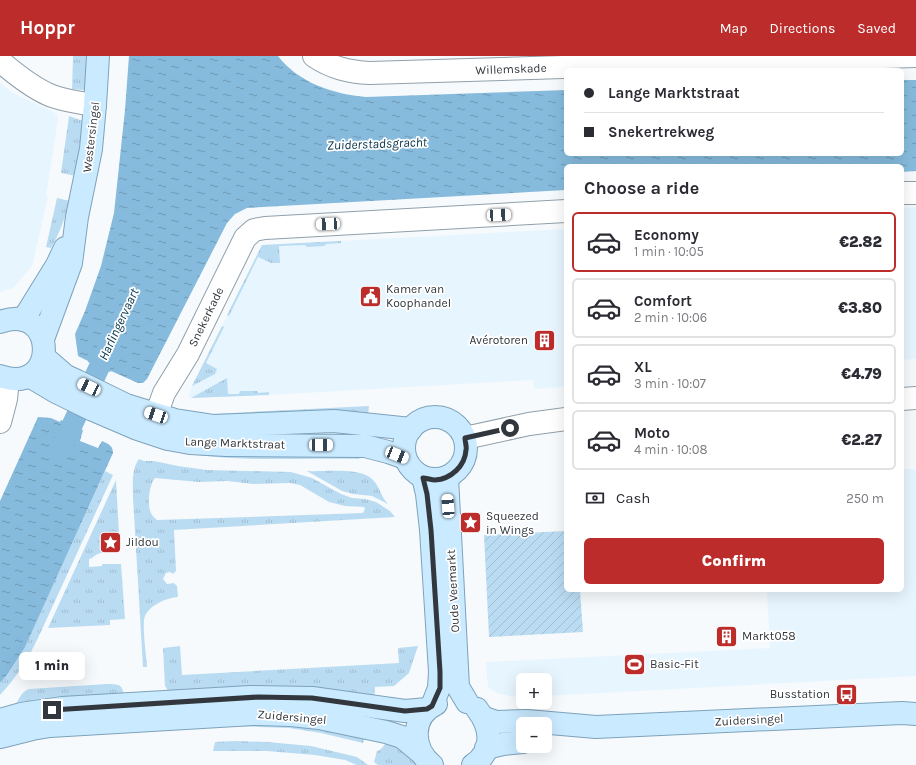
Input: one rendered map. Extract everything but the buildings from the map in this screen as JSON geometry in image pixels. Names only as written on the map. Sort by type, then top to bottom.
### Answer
[{"type":"main road","name":"Westersingel","points":[[11,382],[38,368],[71,263],[77,217],[90,149],[95,105],[98,56]]},
{"type":"main road","name":"Westersingel","points":[[23,320],[57,265],[77,217]]},
{"type":"main road","points":[[0,322],[15,318],[23,320]]},
{"type":"main road","name":"Lange Marktstraat","points":[[23,320],[32,324],[38,330],[44,348],[66,376],[73,390]]},
{"type":"main road","name":"Lange Marktstraat","points":[[11,382],[56,392],[73,390],[97,401],[148,433],[190,443],[226,445],[371,446],[405,458]]},
{"type":"main road","name":"Lange Marktstraat","points":[[97,401],[126,405],[174,420],[214,426],[334,421],[410,428]]},
{"type":"main road","points":[[434,417],[447,419],[458,427],[465,438],[467,450],[464,461],[457,471],[447,477],[435,480],[423,478],[412,470],[405,458],[404,448],[405,438],[410,428],[421,420],[434,417]]},
{"type":"main road","name":"Oude Veemarkt","points":[[447,477],[458,687],[467,702]]},
{"type":"main road","name":"Oude Veemarkt","points":[[423,478],[427,494],[431,530],[440,672],[440,688],[420,719],[416,730],[416,741],[426,758]]},
{"type":"main road","name":"Zuidersingel","points":[[158,711],[250,697],[312,698],[405,711],[429,707],[443,700],[455,699],[467,702]]},
{"type":"main road","points":[[467,702],[477,709],[484,718],[488,728],[486,748],[482,756],[473,765]]},
{"type":"main road","points":[[0,720],[21,714],[49,710],[158,711]]},
{"type":"main road","points":[[0,737],[50,726],[158,711]]},
{"type":"main road","name":"Zuidersingel","points":[[158,711],[291,714],[319,718],[386,732],[402,737],[426,758]]},
{"type":"main road","name":"Zuidersingel","points":[[484,718],[496,722],[527,722],[596,727],[911,712]]},
{"type":"main road","name":"Zuidersingel","points":[[552,737],[596,727]]},
{"type":"main road","points":[[486,748],[516,743]]},
{"type":"street","name":"Willemskade","points":[[314,56],[331,66],[344,70],[370,65],[916,56]]},
{"type":"street","points":[[0,61],[12,71],[50,95],[67,101],[95,105]]},
{"type":"street","points":[[904,193],[916,192]]},
{"type":"street","name":"Snekerkade","points":[[156,415],[164,393],[188,354],[245,238],[254,230],[265,228],[564,211]]},
{"type":"street","points":[[0,422],[11,382]]},
{"type":"street","points":[[904,399],[916,398]]},
{"type":"street","points":[[465,438],[529,424],[564,419]]},
{"type":"shaded area","points":[[0,83],[15,94],[54,112],[58,116],[58,119],[46,196],[48,197],[32,266],[13,288],[0,292]]},
{"type":"shaded area","points":[[916,207],[916,359],[904,360],[904,208]]},
{"type":"shaded area","points":[[564,229],[564,387],[534,389],[533,380],[191,398],[189,393],[262,245]]},
{"type":"shaded area","points":[[904,469],[916,469],[916,676],[552,696],[552,673],[516,673],[516,697],[499,694],[488,687],[486,662],[770,648],[767,592],[904,592]]},
{"type":"green space","points":[[73,56],[87,56],[85,90],[72,89]]},
{"type":"green space","points":[[69,116],[83,121],[76,176],[61,173]]},
{"type":"green space","points":[[57,198],[70,201],[60,231],[51,248],[46,247]]},
{"type":"green space","points":[[341,241],[341,243],[326,244],[324,246],[279,246],[280,263],[271,263],[258,257],[229,316],[227,315],[262,245]]},
{"type":"green space","points":[[222,326],[224,327],[206,363],[217,369],[215,374],[192,386]]},
{"type":"green space","points":[[227,378],[228,394],[239,394],[240,391],[257,391],[258,393],[269,392],[269,395],[191,398]]},
{"type":"green space","points":[[369,406],[368,415],[191,415]]},
{"type":"green space","points":[[153,445],[361,456],[359,459],[229,458],[178,452]]},
{"type":"green space","points":[[139,459],[207,470],[291,472],[312,478],[341,494],[352,498],[376,502],[390,511],[395,517],[174,530],[176,571],[173,574],[170,572],[166,573],[163,579],[167,584],[174,583],[177,586],[178,597],[162,601],[152,607],[146,615],[144,620],[144,631],[147,667],[143,667],[133,498],[133,478],[136,463]],"holes":[[[155,478],[199,482],[227,481],[253,484],[290,483],[300,485],[329,502],[345,506],[364,507],[365,509],[363,513],[157,520],[152,515],[149,505],[149,495],[151,485]]]},
{"type":"green space","points":[[105,471],[113,475],[38,638],[21,668],[0,695],[0,683],[7,675],[25,646]]},
{"type":"green space","points":[[307,471],[342,471],[360,473],[368,476],[373,480],[388,504],[372,496],[342,491]]},
{"type":"green space","points":[[116,480],[120,550],[95,555],[89,559],[89,567],[102,566],[102,564],[121,564],[125,619],[110,620],[110,625],[48,628]]},
{"type":"green space","points":[[564,531],[564,592],[580,592],[583,632],[489,637],[484,535]]},
{"type":"green space","points":[[180,646],[182,675],[399,663],[398,648],[418,646],[409,673],[394,686],[375,687],[374,700],[169,692],[165,686],[163,648]]},
{"type":"green space","points":[[115,684],[120,686],[123,691],[124,699],[15,706],[22,694],[29,689]]},
{"type":"green space","points":[[239,721],[366,733],[363,743],[321,733],[289,728],[234,726]]},
{"type":"green space","points":[[236,741],[311,746],[357,757],[368,765],[357,765],[345,760],[315,755],[266,751],[213,751],[215,742]]},
{"type":"green space","points":[[387,742],[404,746],[418,765],[378,765],[374,762],[377,751],[380,750]]},
{"type":"water","name":"Zuiderstadsgracht","points":[[129,56],[278,56],[296,73],[318,86],[341,93],[366,97],[564,90],[564,156],[904,156],[904,80],[916,80],[916,171],[904,172],[904,164],[564,164],[564,190],[247,208],[235,214],[227,223],[147,379],[143,383],[138,383],[111,371],[110,372],[78,356],[75,334],[101,266],[114,213]]},
{"type":"water","points":[[38,417],[51,418],[60,422],[61,420],[83,430],[80,441],[98,448],[102,441],[111,446],[113,453],[25,647],[0,683],[0,501]]},
{"type":"waterway","name":"Harlingervaart","points":[[60,451],[111,342]]},
{"type":"place","name":"Kamer van Koophandel","points":[[370,296]]},
{"type":"place","name":"Avérotoren","points":[[544,340]]},
{"type":"place","name":"Squeezed in Wings","points":[[470,523]]},
{"type":"place","name":"Jildou","points":[[110,542]]},
{"type":"place","name":"Markt058","points":[[726,636]]},
{"type":"place","name":"Basic-Fit","points":[[635,664]]},
{"type":"place","name":"Busstation","points":[[846,694]]},
{"type":"route","points":[[52,710],[62,708],[238,697],[312,698],[405,711],[427,709],[432,706],[440,688],[440,672],[431,530],[427,494],[423,478],[435,480],[447,477],[457,471],[464,461],[467,450],[465,438],[510,428]]}]
